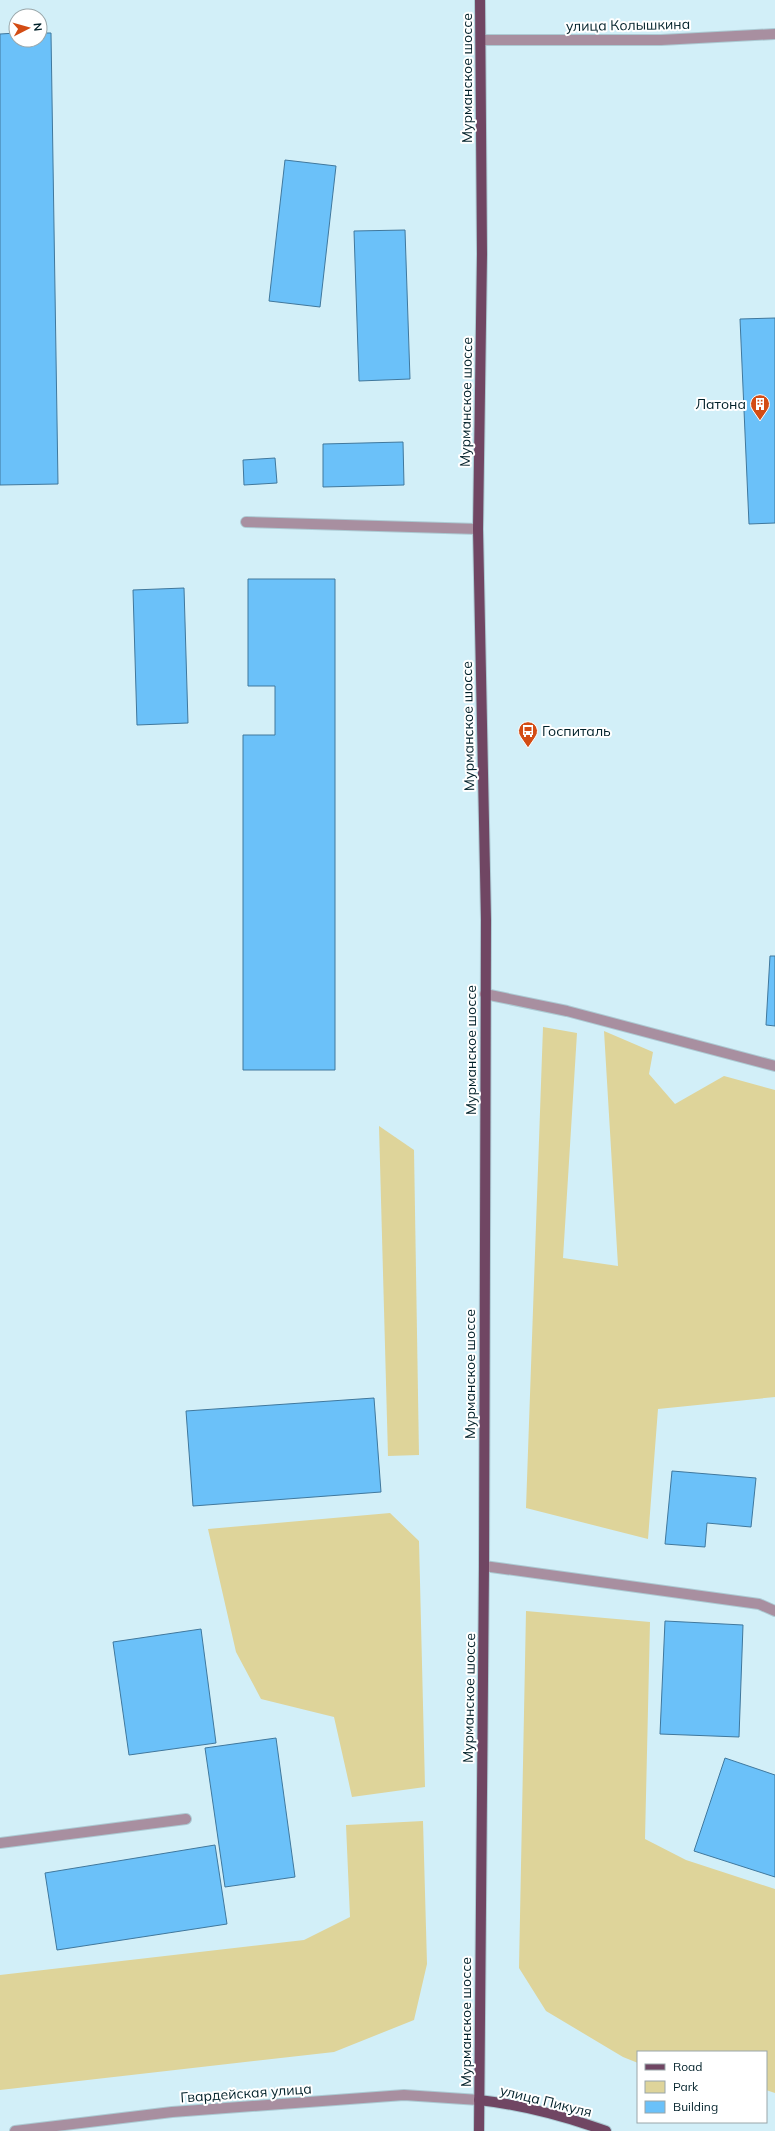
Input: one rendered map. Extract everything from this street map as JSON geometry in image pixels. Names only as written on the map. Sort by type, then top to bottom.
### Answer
[{"type":"main road","name":"Мурманское шоссе","points":[[479,2131],[484,1566],[486,912],[478,529],[482,254],[480,0]]},
{"type":"main road","name":"улица Пикуля","points":[[479,2100],[504,2103],[572,2118],[606,2131]]},
{"type":"street","name":"улица Колышкина","points":[[481,40],[661,40],[775,34]]},
{"type":"street","points":[[246,522],[478,529]]},
{"type":"street","points":[[485,994],[567,1011],[775,1066]]},
{"type":"street","points":[[484,1566],[759,1604],[775,1611]]},
{"type":"street","points":[[0,1843],[186,1819]]},
{"type":"street","name":"Гвардейская улица","points":[[15,2131],[172,2112],[396,2095],[433,2095],[479,2100]]},
{"type":"green space","points":[[543,1027],[577,1033],[563,1258],[618,1266],[604,1031],[653,1052],[649,1074],[675,1104],[724,1076],[775,1090],[775,1397],[658,1409],[648,1539],[526,1508]]},
{"type":"green space","points":[[379,1126],[414,1150],[419,1455],[388,1456]]},
{"type":"green space","points":[[390,1513],[419,1541],[425,1787],[352,1797],[334,1717],[261,1699],[236,1652],[208,1529]]},
{"type":"green space","points":[[526,1611],[650,1622],[645,1839],[686,1860],[775,1889],[775,2093],[767,2090],[767,2051],[637,2051],[637,2063],[623,2057],[546,2011],[519,1968]]},
{"type":"green space","points":[[423,1821],[427,1964],[414,2020],[334,2052],[0,2090],[0,1975],[304,1940],[350,1917],[346,1825]]},
{"type":"building","points":[[48,33],[51,33],[58,484],[0,485],[0,34],[8,34],[8,48],[48,48]]},
{"type":"building","points":[[285,160],[336,166],[320,307],[269,301]]},
{"type":"building","points":[[405,230],[410,379],[359,381],[354,231]]},
{"type":"building","name":"Латона","points":[[775,318],[775,523],[749,524],[740,319]]},
{"type":"building","points":[[403,442],[404,485],[323,487],[323,444]]},
{"type":"building","points":[[275,458],[277,483],[244,485],[243,460]]},
{"type":"building","points":[[248,579],[335,579],[335,1070],[243,1070],[243,735],[275,735],[275,686],[248,686]]},
{"type":"building","points":[[184,588],[188,723],[137,725],[133,590]]},
{"type":"building","points":[[770,956],[775,956],[775,1026],[766,1025]]},
{"type":"building","points":[[374,1398],[381,1492],[193,1506],[186,1411]]},
{"type":"building","points":[[672,1471],[756,1478],[751,1527],[707,1523],[705,1547],[665,1544]]},
{"type":"building","points":[[665,1621],[743,1625],[739,1737],[660,1734]]},
{"type":"building","points":[[201,1629],[216,1743],[129,1755],[113,1642]]},
{"type":"building","points":[[276,1738],[295,1877],[225,1887],[205,1748]]},
{"type":"building","points":[[725,1758],[775,1775],[775,1877],[694,1851]]},
{"type":"building","points":[[215,1845],[227,1924],[57,1950],[45,1873]]},
{"type":"place","name":"Латона","points":[[760,421]]},
{"type":"place","name":"Госпиталь","points":[[528,748]]}]
